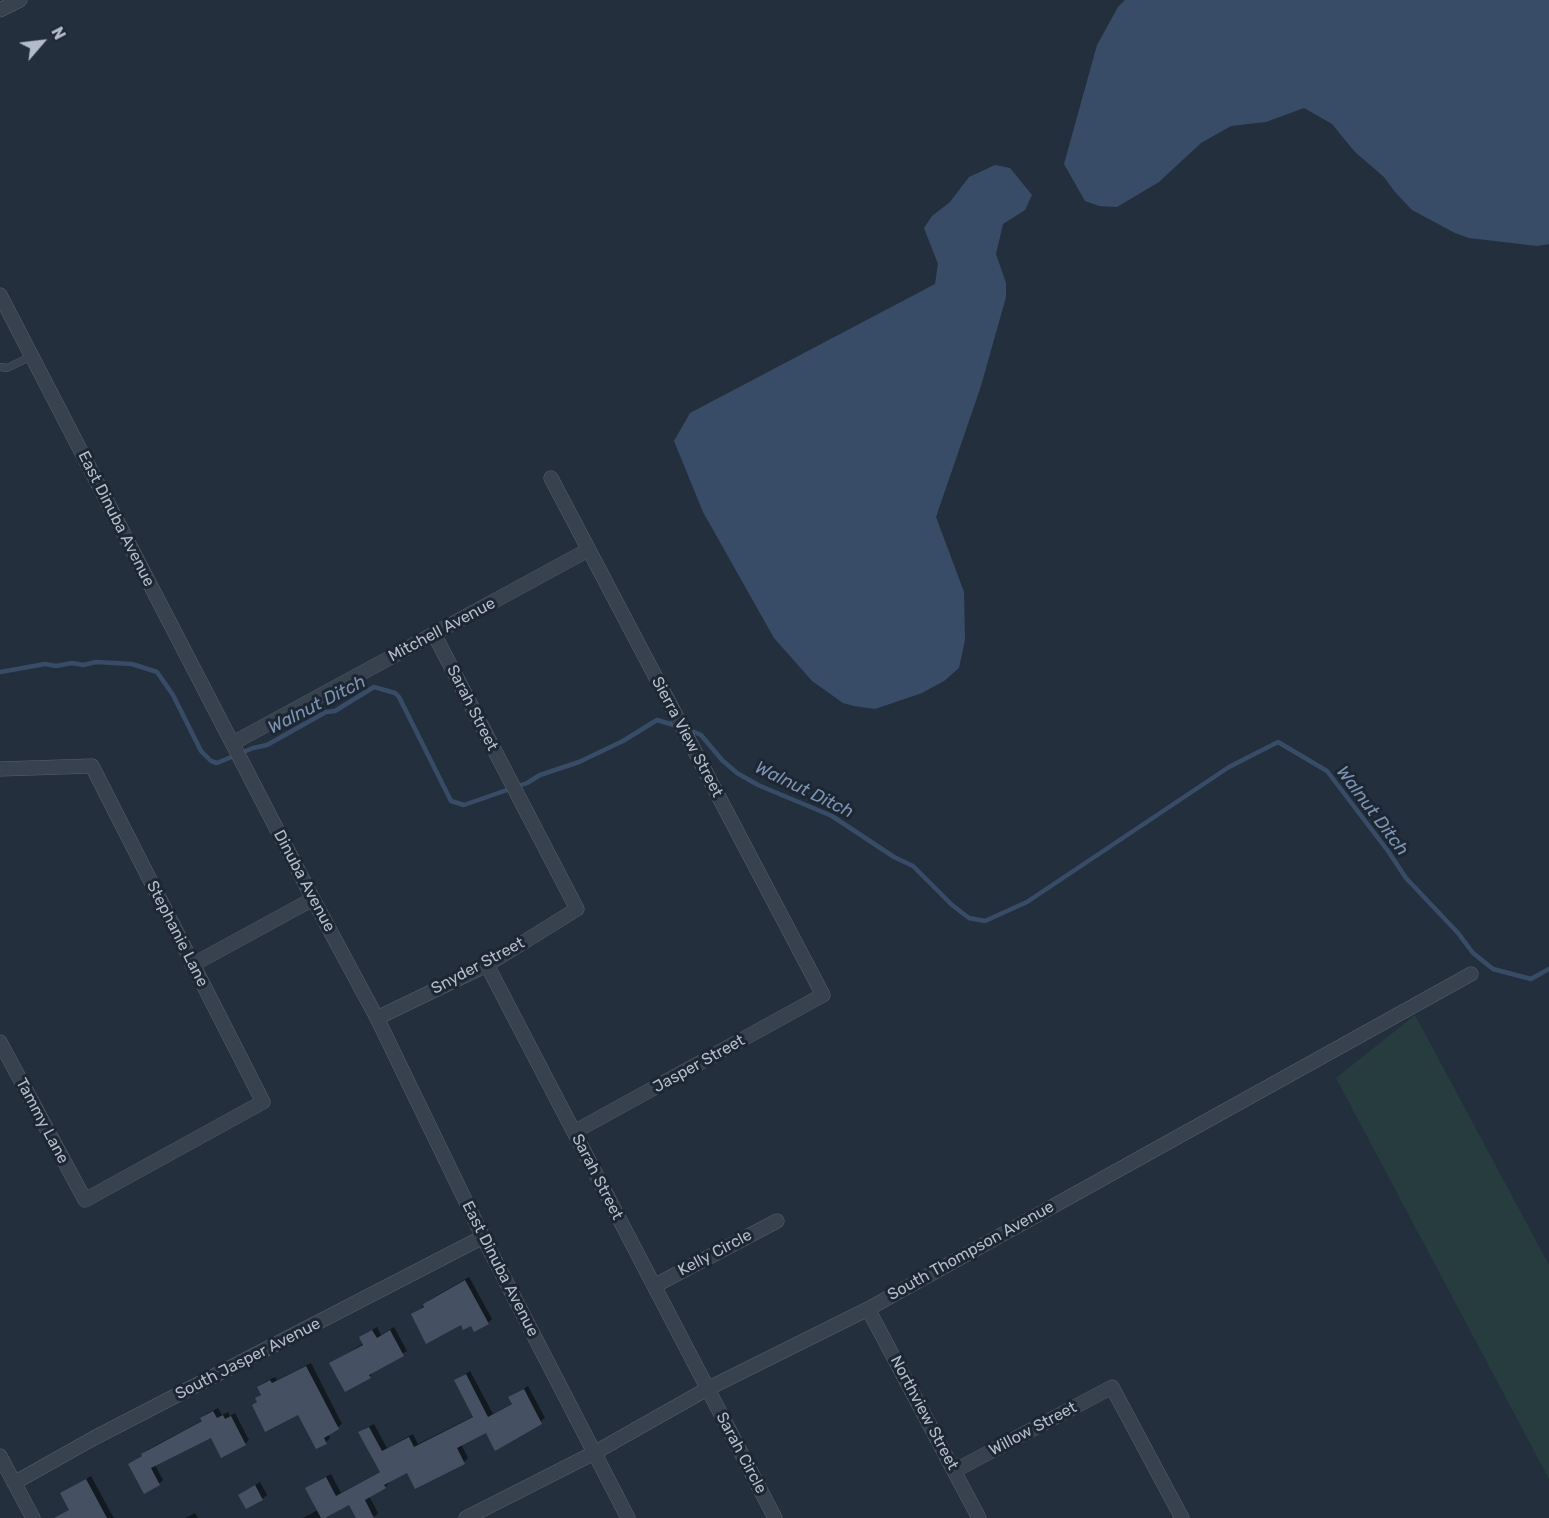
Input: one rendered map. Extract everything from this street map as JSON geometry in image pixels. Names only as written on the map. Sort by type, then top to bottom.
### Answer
[{"type":"street","points":[[0,10],[20,0]]},
{"type":"street","name":"East Dinuba Avenue","points":[[1,298],[233,743]]},
{"type":"street","name":"Sierra View Street","points":[[550,478],[824,995]]},
{"type":"street","name":"Mitchell Avenue","points":[[233,743],[588,550]]},
{"type":"street","name":"Sarah Street","points":[[434,634],[577,909]]},
{"type":"street","name":"Dinuba Avenue","points":[[233,743],[377,1018]]},
{"type":"street","name":"Stephanie Lane","points":[[0,769],[92,766],[263,1102],[85,1200]]},
{"type":"street","points":[[192,964],[313,899]]},
{"type":"street","name":"Snyder Street","points":[[377,1018],[487,965],[577,909]]},
{"type":"street","name":"Sarah Street","points":[[487,965],[707,1389]]},
{"type":"street","name":"South Thompson Avenue","points":[[466,1518],[594,1453],[707,1389],[868,1309],[1471,974]]},
{"type":"street","name":"Jasper Street","points":[[574,1132],[824,995]]},
{"type":"street","name":"East Dinuba Avenue","points":[[377,1018],[483,1237],[628,1518]]},
{"type":"street","name":"Tammy Lane","points":[[0,1042],[85,1200]]},
{"type":"street","name":"Kelly Circle","points":[[654,1286],[777,1221]]},
{"type":"street","name":"South Jasper Avenue","points":[[14,1483],[94,1438],[483,1237]]},
{"type":"street","name":"Northview Street","points":[[868,1309],[979,1518]]},
{"type":"street","name":"Willow Street","points":[[954,1471],[1112,1387],[1182,1518]]},
{"type":"street","name":"Sarah Circle","points":[[707,1389],[775,1518]]},
{"type":"street","points":[[0,1456],[33,1518]]},
{"type":"lane","points":[[0,367],[7,368],[32,356]]},
{"type":"green space","points":[[1415,1015],[1549,1265],[1549,1479],[1336,1078]]},
{"type":"water","points":[[1125,0],[1549,0],[1549,244],[1537,246],[1469,238],[1412,210],[1384,177],[1355,152],[1332,124],[1304,108],[1266,122],[1231,126],[1201,143],[1159,182],[1117,207],[1099,206],[1085,201],[1064,164],[1097,45],[1118,7]]},
{"type":"water","points":[[995,165],[1010,168],[1032,195],[1025,210],[1003,224],[996,254],[1006,283],[1006,297],[981,386],[936,517],[964,592],[965,640],[959,668],[944,681],[922,693],[875,709],[854,706],[843,703],[812,681],[774,638],[703,512],[674,441],[690,413],[935,284],[938,264],[924,228],[932,216],[950,202],[969,177]]},
{"type":"building","points":[[465,1280],[489,1324],[474,1332],[471,1326],[463,1330],[461,1325],[426,1344],[411,1314],[424,1307],[423,1304]]},
{"type":"building","points":[[372,1330],[377,1338],[390,1330],[404,1356],[369,1375],[371,1378],[345,1392],[329,1363],[363,1345],[359,1337]]},
{"type":"building","points":[[306,1366],[339,1429],[324,1438],[327,1444],[316,1449],[298,1415],[265,1432],[252,1405],[257,1402],[255,1398],[261,1395],[257,1387],[270,1380],[272,1383]]},
{"type":"building","points":[[466,1374],[488,1417],[512,1404],[508,1397],[524,1389],[542,1424],[495,1451],[486,1433],[457,1448],[465,1464],[415,1489],[407,1473],[384,1485],[386,1488],[365,1500],[374,1518],[356,1518],[349,1505],[321,1518],[305,1488],[326,1477],[336,1496],[380,1472],[358,1432],[369,1427],[382,1451],[409,1437],[414,1447],[473,1417],[454,1380]]},
{"type":"building","points":[[213,1411],[217,1418],[223,1415],[225,1419],[231,1416],[246,1445],[221,1458],[211,1438],[151,1468],[160,1485],[144,1494],[128,1464],[142,1456],[141,1454],[202,1421],[200,1418]]},
{"type":"building","points":[[86,1479],[107,1518],[54,1518],[69,1510],[60,1493]]},
{"type":"building","points":[[255,1485],[263,1500],[246,1509],[238,1495]]},
{"type":"waterway","name":"Walnut Ditch","points":[[0,672],[45,664],[83,665],[96,662],[132,664],[157,672],[173,695],[201,751],[211,761],[217,763],[253,748],[267,745],[326,712],[335,711],[374,687],[395,693],[451,801],[464,805],[579,762],[623,741],[657,720],[677,726]]},
{"type":"waterway","name":"Walnut Ditch","points":[[685,728],[701,735],[722,760],[737,773],[758,785],[832,816],[894,857],[913,866],[952,905],[969,918],[985,921],[1027,902],[1229,767],[1278,742],[1327,771],[1406,878],[1458,933],[1473,953],[1493,969],[1531,979],[1549,969]]}]
